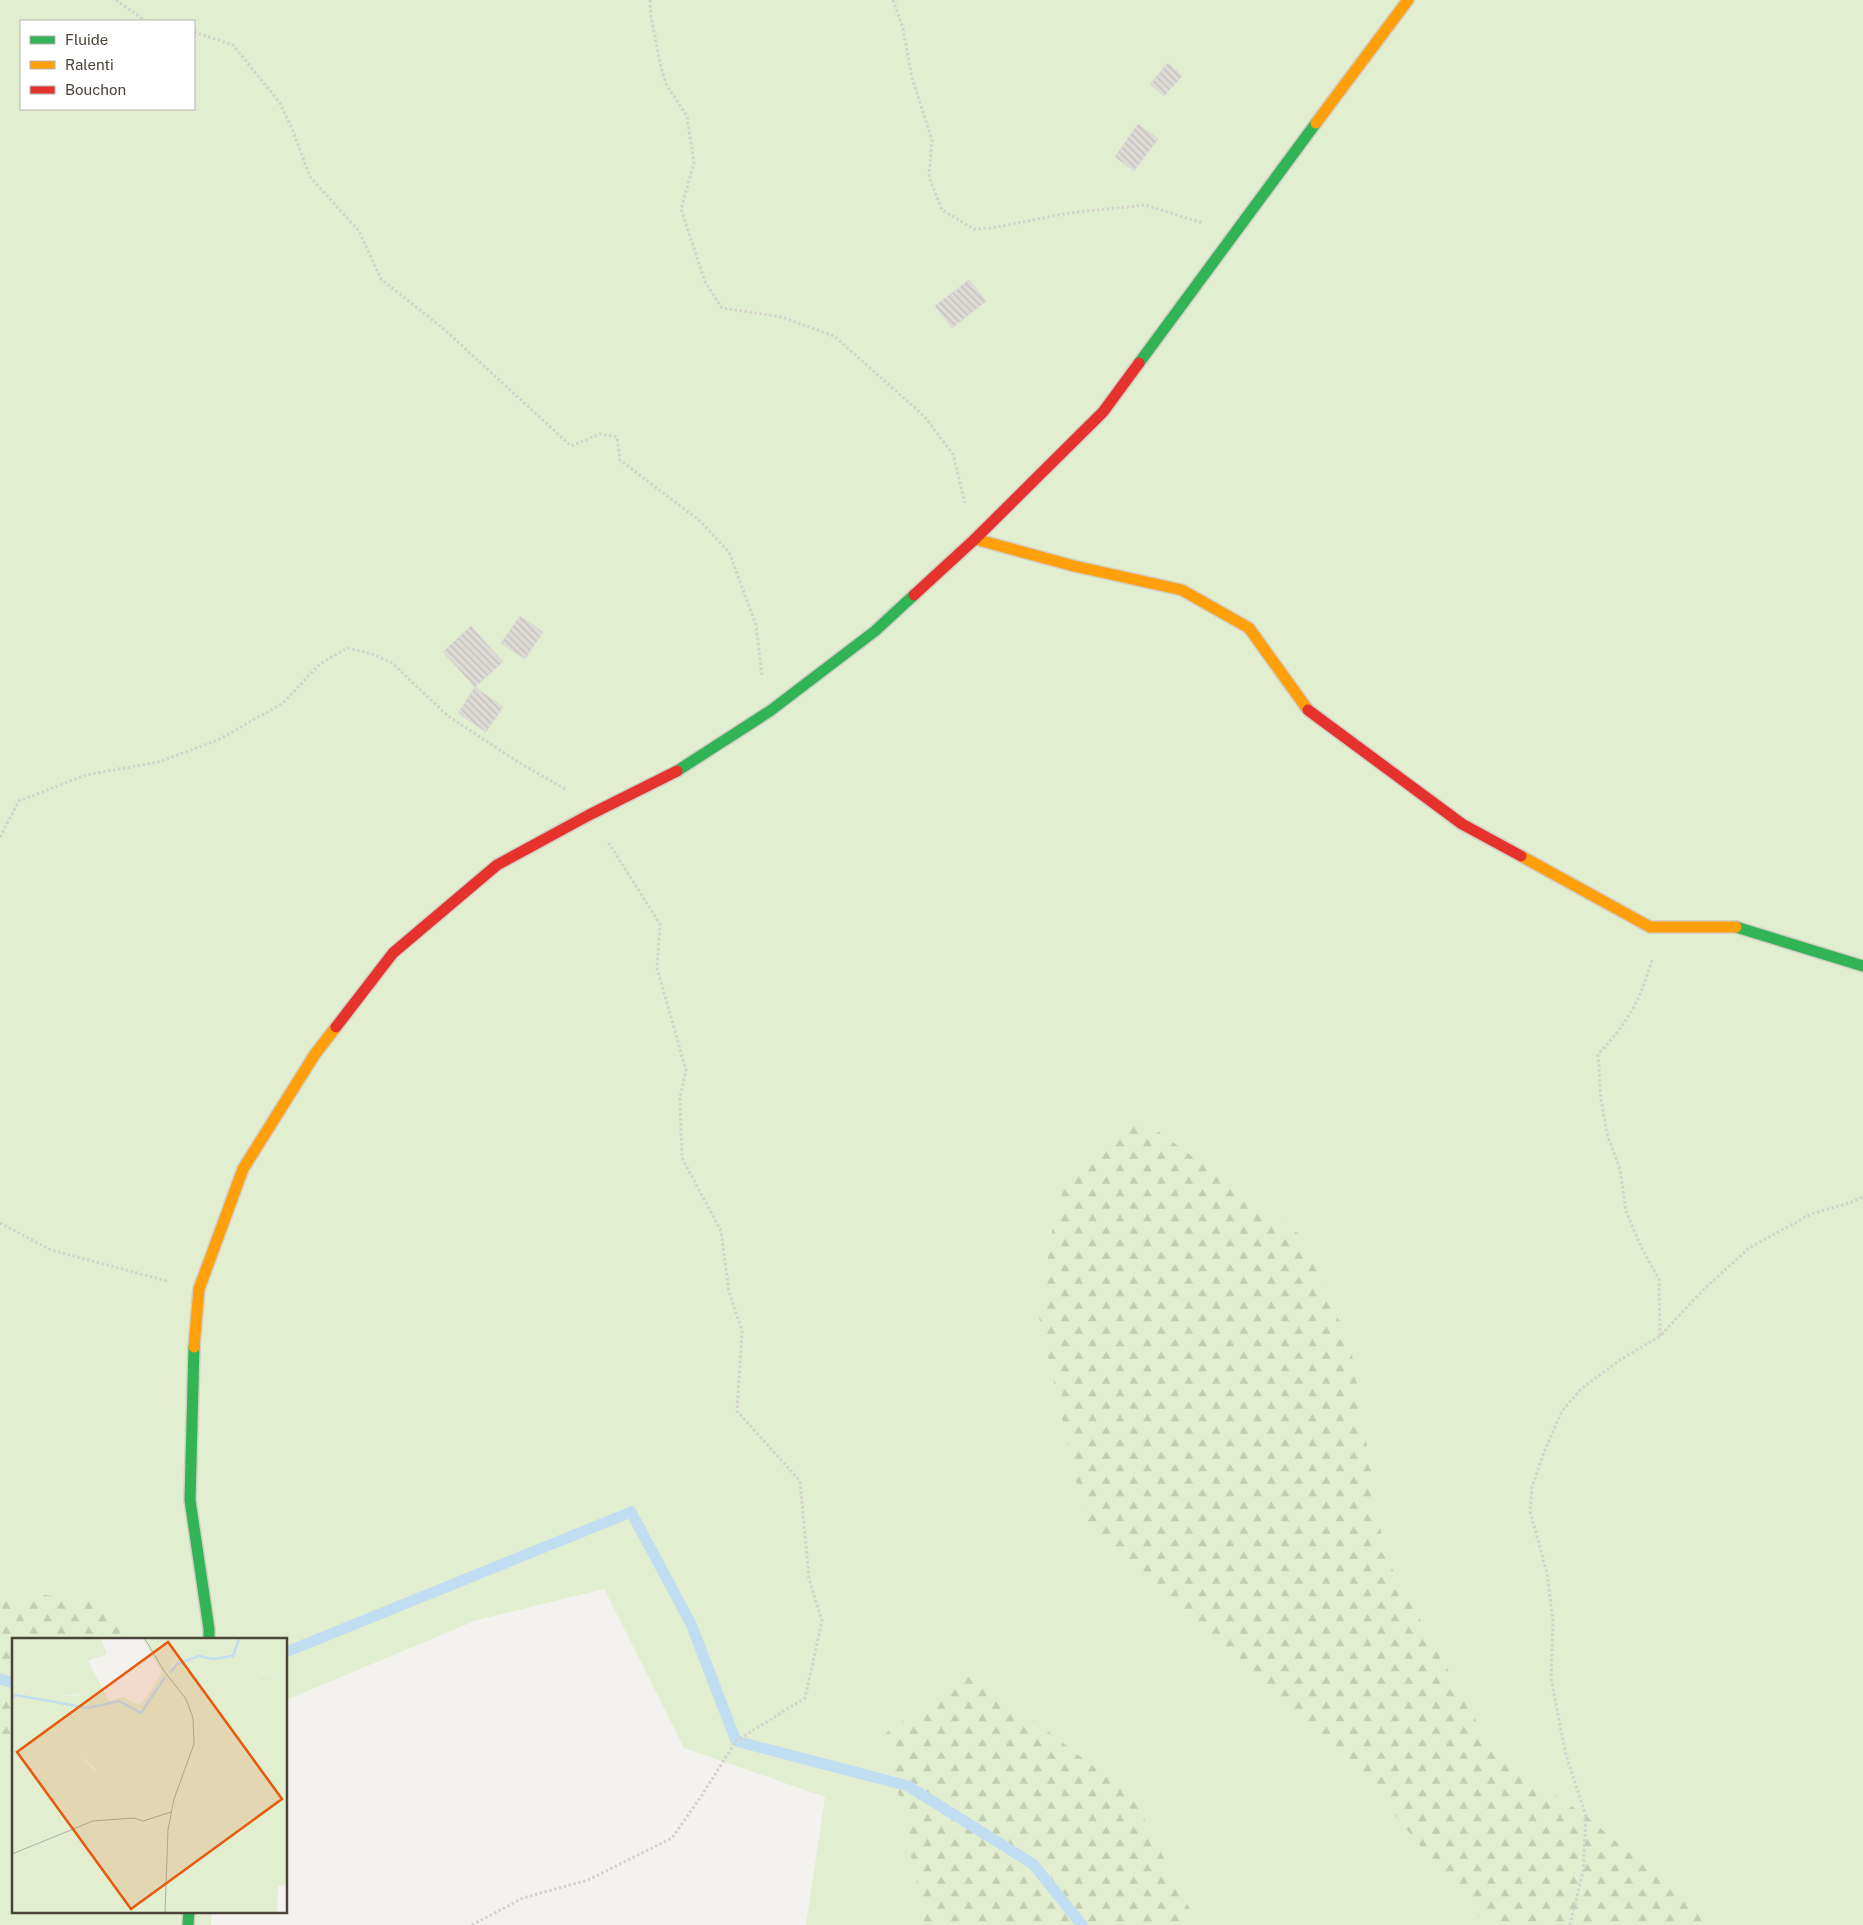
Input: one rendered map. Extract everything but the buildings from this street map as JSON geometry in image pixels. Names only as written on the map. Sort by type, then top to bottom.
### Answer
[{"type":"main road","points":[[209,1638],[190,1500],[192,1364],[199,1289],[243,1169],[316,1054],[393,953],[497,866],[588,815],[682,768],[770,711],[875,631],[975,539],[1103,412],[1408,0]]},
{"type":"main road","points":[[975,539],[1074,566],[1182,590],[1249,628],[1308,710],[1462,824],[1650,928],[1738,927],[1863,966]]},
{"type":"main road","points":[[188,1925],[189,1912]]},
{"type":"path","points":[[116,0],[144,20]]},
{"type":"path","points":[[650,0],[651,17],[666,84],[687,116],[694,163],[681,209],[705,282],[722,308],[782,317],[834,336],[924,416],[953,454],[975,539]]},
{"type":"path","points":[[893,0],[903,28],[912,78],[932,140],[929,177],[942,210],[974,229],[992,228],[1068,213],[1145,205],[1237,233]]},
{"type":"path","points":[[195,32],[233,45],[264,86],[280,103],[293,131],[310,177],[360,231],[381,279],[445,330],[571,446],[600,434],[617,437],[620,460],[700,521],[729,552],[756,625],[760,667],[770,711]]},
{"type":"path","points":[[0,836],[19,801],[86,775],[158,762],[218,740],[283,703],[320,664],[347,648],[372,654],[392,663],[448,716],[518,762],[569,790],[614,850],[660,924],[657,968],[686,1070],[680,1098],[682,1158],[721,1231],[729,1292],[742,1331],[737,1411],[800,1481],[809,1579],[822,1621],[805,1698],[736,1741],[672,1838],[588,1880],[523,1898],[472,1925]]},
{"type":"path","points":[[1650,928],[1654,954],[1642,992],[1632,1012],[1613,1038],[1598,1054],[1600,1099],[1608,1134],[1620,1169],[1626,1211],[1641,1247],[1659,1278],[1660,1336]]},
{"type":"path","points":[[1570,1925],[1583,1871],[1586,1816],[1566,1755],[1551,1680],[1553,1622],[1547,1573],[1530,1511],[1532,1487],[1544,1452],[1562,1411],[1581,1389],[1620,1360],[1660,1336],[1704,1289],[1749,1248],[1811,1214],[1863,1197]]},
{"type":"path","points":[[0,1224],[51,1250],[199,1289]]},
{"type":"green space","points":[[0,0],[1863,0],[1863,1925],[1715,1925],[1586,1816],[1493,1751],[1385,1556],[1351,1348],[1058,1191],[1039,1317],[1088,1533],[1353,1765],[1486,1925],[1198,1925],[1133,1797],[886,1733],[925,1925],[806,1925],[825,1797],[684,1748],[604,1589],[477,1620],[288,1699],[288,1638],[131,1638],[91,1602],[39,1594],[0,1601]]},
{"type":"green space","points":[[1137,1116],[1303,1237],[1351,1348],[1385,1556],[1493,1751],[1586,1816],[1715,1925],[1486,1925],[1353,1765],[1088,1533],[1039,1317],[1058,1191]]},
{"type":"green space","points":[[39,1594],[91,1602],[131,1638],[12,1638],[12,1743],[0,1752],[0,1601]]},
{"type":"green space","points":[[971,1672],[1133,1797],[1198,1925],[925,1925],[886,1733]]},
{"type":"green space","points":[[12,1743],[12,1912],[212,1912],[211,1925],[0,1925],[0,1752]]},
{"type":"waterway","points":[[288,1651],[631,1512],[691,1624],[736,1741],[908,1786],[1033,1864],[1082,1925]]},
{"type":"waterway","points":[[0,1679],[12,1682]]},
{"type":"traffic: fast","points":[[1139,363],[1316,123]]},
{"type":"traffic: fast","points":[[677,771],[770,711],[875,631],[914,595]]},
{"type":"traffic: fast","points":[[1736,927],[1863,966]]},
{"type":"traffic: fast","points":[[194,1347],[190,1500],[209,1638]]},
{"type":"traffic: fast","points":[[188,1925],[189,1912]]},
{"type":"traffic: slow","points":[[1316,123],[1408,0]]},
{"type":"traffic: slow","points":[[975,539],[1074,566],[1182,590],[1249,628],[1308,710]]},
{"type":"traffic: slow","points":[[1521,856],[1650,927],[1736,927]]},
{"type":"traffic: slow","points":[[194,1347],[199,1289],[243,1169],[315,1054],[336,1027]]},
{"type":"traffic: jam","points":[[914,595],[975,539],[1103,412],[1139,363]]},
{"type":"traffic: jam","points":[[1308,710],[1462,824],[1521,856]]},
{"type":"traffic: jam","points":[[336,1027],[393,953],[497,865],[589,815],[677,771]]}]
